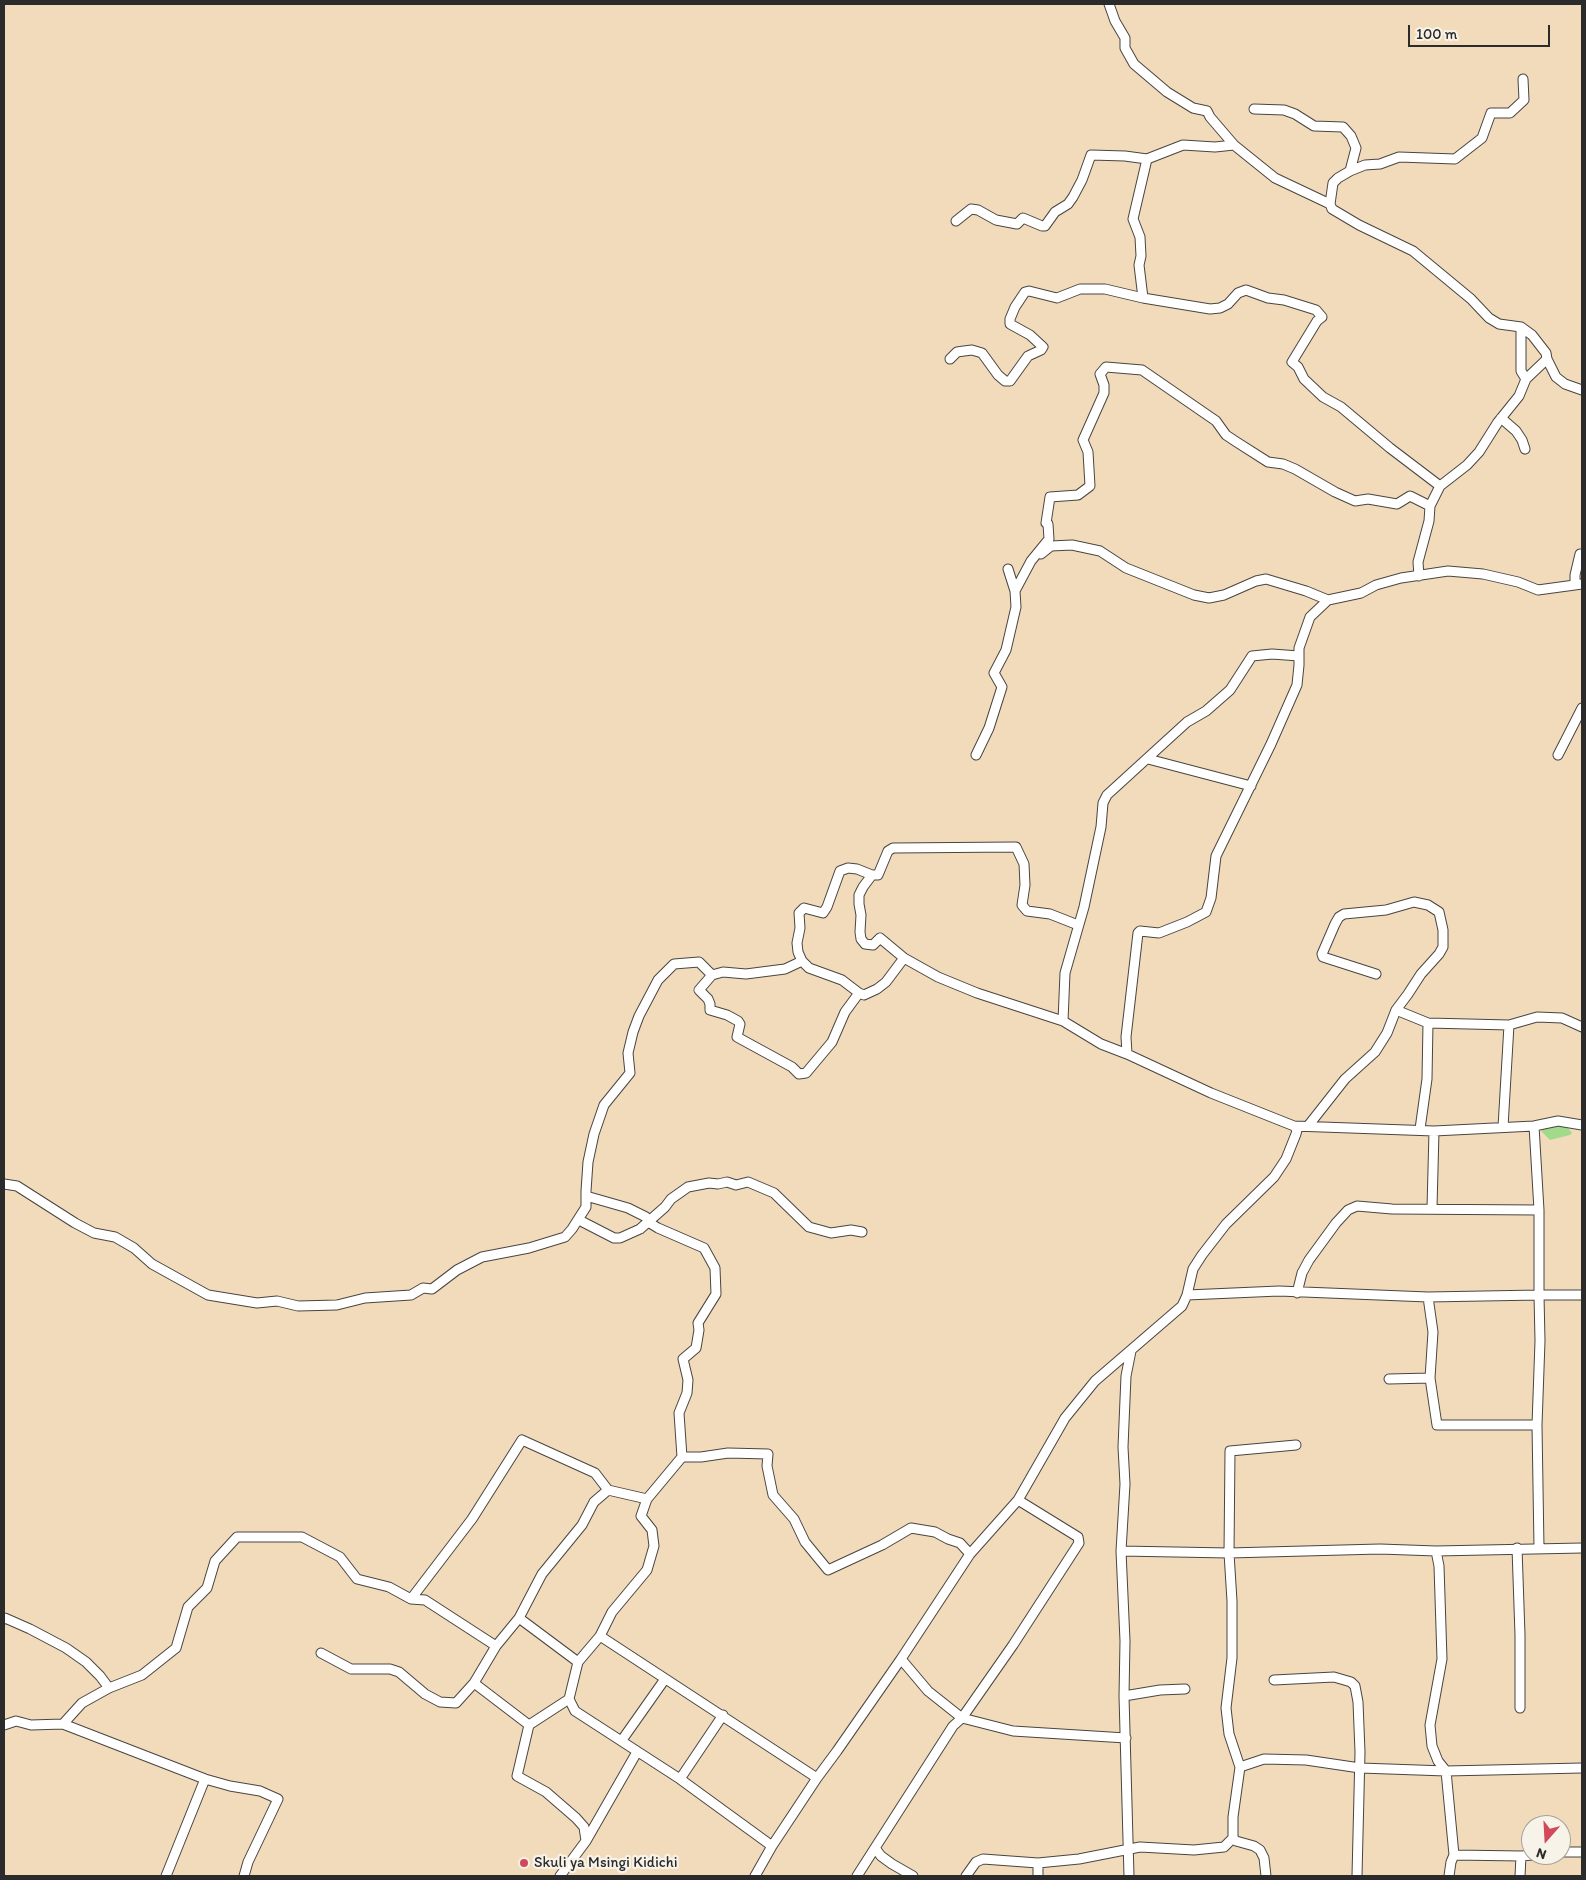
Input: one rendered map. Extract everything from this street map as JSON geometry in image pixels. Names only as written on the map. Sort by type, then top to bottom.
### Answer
[{"type":"street","points":[[1109,4],[1115,21],[1125,38],[1125,48],[1134,64],[1180,100],[1194,108],[1207,111],[1234,145],[1274,178],[1330,204]]},
{"type":"street","points":[[1523,79],[1524,100],[1510,113],[1491,113],[1482,138],[1455,159],[1399,157],[1380,164],[1365,165],[1350,171],[1333,183],[1330,204],[1332,209],[1359,225],[1413,251],[1471,299],[1489,318],[1499,324],[1521,327],[1532,334],[1546,353],[1556,377],[1565,384],[1582,390]]},
{"type":"street","points":[[1254,108],[1284,110],[1295,114],[1314,126],[1343,128],[1351,136],[1356,148],[1350,171]]},
{"type":"street","points":[[956,221],[972,209],[978,210],[996,220],[1017,224],[1023,218],[1045,226],[1056,212],[1068,204],[1073,197],[1082,180],[1091,155],[1147,159],[1183,145],[1215,147],[1234,145]]},
{"type":"street","points":[[1143,298],[1139,265],[1141,256],[1140,237],[1133,219],[1147,159]]},
{"type":"street","points":[[950,359],[957,352],[964,350],[982,353],[998,376],[1005,381],[1010,381],[1028,356],[1041,350],[1043,347],[1030,335],[1010,324],[1015,307],[1025,292],[1029,291],[1056,298],[1080,289],[1105,289],[1143,298],[1210,309],[1220,308],[1228,304],[1238,293],[1246,290],[1316,310],[1322,317],[1317,321],[1292,362],[1298,367],[1304,379],[1323,397],[1341,406],[1390,448],[1440,486]]},
{"type":"street","points":[[1521,327],[1521,372],[1526,379]]},
{"type":"street","points":[[1419,576],[1418,562],[1429,521],[1430,506],[1440,486],[1467,465],[1479,452],[1501,418],[1519,396],[1526,379],[1547,359]]},
{"type":"street","points":[[1015,591],[1031,561],[1050,539],[1048,524],[1046,523],[1050,497],[1078,495],[1090,486],[1088,452],[1083,440],[1104,394],[1104,385],[1100,374],[1107,367],[1142,370],[1216,421],[1226,435],[1268,462],[1289,466],[1355,501],[1368,499],[1397,504],[1410,496],[1430,506]]},
{"type":"street","points":[[1501,418],[1516,431],[1525,449]]},
{"type":"street","points":[[1031,561],[1051,546],[1072,544],[1100,550],[1126,568],[1194,595],[1208,598],[1224,595],[1256,581],[1266,579],[1306,590],[1328,600]]},
{"type":"street","points":[[1127,1054],[1126,1037],[1138,933],[1140,931],[1159,933],[1206,912],[1211,898],[1216,856],[1251,786],[1297,685],[1299,648],[1310,617],[1328,600],[1361,593],[1376,585],[1401,578],[1448,570],[1483,574],[1518,582],[1538,590],[1578,584],[1575,575],[1580,554]]},
{"type":"street","points":[[976,755],[989,728],[1002,687],[994,673],[1006,650],[1016,607],[1015,591],[1008,569]]},
{"type":"street","points":[[1063,1021],[1066,973],[1084,907],[1101,827],[1103,803],[1107,795],[1187,722],[1206,711],[1230,690],[1252,656],[1272,654],[1299,656]]},
{"type":"street","points":[[1558,755],[1582,708]]},
{"type":"street","points":[[1148,759],[1251,786]]},
{"type":"street","points":[[904,958],[886,982],[878,989],[864,995],[859,993],[842,980],[809,968],[802,961],[797,943],[800,928],[799,913],[804,908],[823,913],[840,871],[848,868],[878,875],[888,851],[893,848],[1016,847],[1024,864],[1025,885],[1022,905],[1027,911],[1050,914],[1078,925]]},
{"type":"street","points":[[872,875],[859,895],[861,939],[866,944],[873,945],[880,938],[904,958],[938,977],[977,993],[1063,1021],[1101,1044],[1211,1093],[1294,1126],[1434,1131],[1534,1126],[1558,1121],[1582,1123]]},
{"type":"street","points":[[1308,1126],[1345,1079],[1375,1052],[1387,1033],[1396,1010],[1421,974],[1439,954],[1443,947],[1444,930],[1439,912],[1428,905],[1414,902],[1386,910],[1344,914],[1339,917],[1322,954],[1323,957],[1376,974]]},
{"type":"street","points":[[802,961],[785,970],[746,974],[723,972],[712,975],[699,990],[708,999],[710,1010],[727,1015],[738,1021],[740,1024],[738,1037],[792,1067],[798,1074],[806,1073],[832,1042],[845,1012],[859,993]]},
{"type":"street","points":[[4,1184],[17,1186],[94,1233],[115,1237],[134,1248],[152,1264],[208,1294],[257,1303],[277,1301],[298,1306],[337,1305],[365,1298],[411,1295],[423,1288],[432,1290],[457,1270],[482,1256],[528,1248],[566,1236],[586,1207],[588,1162],[594,1134],[604,1105],[630,1073],[628,1053],[633,1032],[651,992],[658,980],[674,964],[699,962],[712,975]]},
{"type":"street","points":[[1396,1010],[1428,1023],[1509,1025],[1537,1017],[1562,1018],[1582,1028]]},
{"type":"street","points":[[1420,1129],[1426,1079],[1428,1023]]},
{"type":"street","points":[[1503,1127],[1509,1025]]},
{"type":"street","points":[[755,1876],[816,1778],[901,1659],[970,1554],[1018,1500],[1065,1418],[1095,1381],[1182,1306],[1187,1295],[1193,1269],[1202,1255],[1226,1224],[1274,1177],[1282,1165],[1296,1134],[1297,1130],[1294,1126]]},
{"type":"street","points":[[1534,1126],[1539,1210],[1540,1341],[1537,1425],[1539,1548]]},
{"type":"street","points":[[1432,1208],[1434,1131]]},
{"type":"street","points":[[578,1220],[614,1238],[628,1235],[648,1222],[671,1199],[688,1187],[709,1183],[727,1182],[736,1185],[748,1182],[774,1193],[809,1227],[831,1233],[851,1230],[862,1232]]},
{"type":"street","points":[[586,1196],[628,1208],[646,1217],[648,1222],[664,1231],[704,1248],[715,1268],[717,1281],[716,1294],[698,1323],[696,1348],[684,1360],[688,1380],[687,1392],[680,1413],[682,1456],[648,1499],[641,1516],[652,1530],[654,1546],[646,1570],[612,1612],[600,1636],[578,1662],[569,1699],[575,1711],[680,1779],[772,1846]]},
{"type":"street","points":[[1297,1293],[1302,1273],[1309,1260],[1336,1223],[1348,1210],[1358,1206],[1539,1210]]},
{"type":"street","points":[[1187,1295],[1279,1291],[1428,1297],[1582,1295]]},
{"type":"street","points":[[1428,1297],[1433,1332],[1430,1378],[1437,1425],[1537,1425]]},
{"type":"street","points":[[1129,1876],[1124,1696],[1125,1641],[1121,1551],[1125,1484],[1126,1376],[1131,1351]]},
{"type":"street","points":[[1389,1379],[1430,1378]]},
{"type":"street","points":[[411,1599],[472,1519],[522,1440],[595,1473],[608,1490],[648,1499]]},
{"type":"street","points":[[966,1876],[976,1862],[983,1858],[1038,1863],[1079,1859],[1140,1847],[1194,1850],[1224,1847],[1233,1838],[1233,1817],[1240,1767],[1229,1734],[1226,1708],[1232,1658],[1232,1602],[1229,1553],[1230,1451],[1296,1445]]},
{"type":"street","points":[[682,1456],[701,1458],[728,1453],[768,1454],[767,1466],[773,1495],[794,1519],[805,1542],[828,1570],[882,1545],[911,1528],[935,1532],[948,1540],[960,1543],[970,1554]]},
{"type":"street","points":[[321,1653],[351,1669],[390,1669],[399,1672],[425,1694],[440,1702],[456,1703],[474,1683],[496,1646],[519,1618],[542,1574],[582,1525],[594,1502],[608,1490]]},
{"type":"street","points":[[857,1876],[954,1726],[962,1718],[1014,1645],[1079,1543],[1078,1538],[1018,1500]]},
{"type":"street","points":[[63,1724],[82,1703],[109,1688],[142,1675],[176,1648],[188,1607],[207,1588],[215,1561],[238,1537],[302,1537],[340,1557],[357,1579],[388,1587],[411,1599],[425,1600],[496,1646]]},
{"type":"street","points":[[1517,1548],[1520,1708]]},
{"type":"street","points":[[1121,1551],[1229,1553],[1380,1549],[1582,1548]]},
{"type":"street","points":[[1436,1550],[1439,1566],[1442,1659],[1430,1725],[1432,1746],[1438,1761],[1446,1771],[1454,1856],[1449,1876]]},
{"type":"street","points":[[519,1618],[578,1662]]},
{"type":"street","points":[[4,1619],[30,1629],[66,1648],[86,1662],[109,1688]]},
{"type":"street","points":[[600,1636],[723,1715],[816,1778]]},
{"type":"street","points":[[901,1659],[928,1691],[962,1718],[1013,1731],[1126,1738]]},
{"type":"street","points":[[1274,1680],[1334,1677],[1351,1682],[1355,1686],[1358,1702],[1360,1768],[1357,1876]]},
{"type":"street","points":[[622,1740],[665,1679]]},
{"type":"street","points":[[474,1683],[529,1725]]},
{"type":"street","points":[[1124,1696],[1160,1690],[1186,1689]]},
{"type":"street","points":[[569,1699],[529,1725],[517,1776],[546,1792],[576,1818],[584,1826],[586,1840]]},
{"type":"street","points":[[680,1779],[723,1715]]},
{"type":"street","points":[[4,1725],[16,1721],[31,1725],[63,1724],[205,1779],[230,1786],[260,1790],[278,1799],[248,1862],[244,1876]]},
{"type":"street","points":[[560,1876],[586,1840],[637,1752]]},
{"type":"street","points":[[1240,1767],[1264,1759],[1306,1760],[1360,1768],[1446,1771],[1582,1768]]},
{"type":"street","points":[[166,1876],[205,1779]]},
{"type":"street","points":[[1233,1838],[1236,1841],[1254,1846],[1260,1850],[1264,1858],[1266,1876]]},
{"type":"street","points":[[875,1848],[881,1856],[912,1876]]},
{"type":"street","points":[[1454,1856],[1521,1856],[1520,1876]]},
{"type":"street","points":[[1038,1863],[1038,1876]]},
{"type":"green space","points":[[1564,1123],[1572,1133],[1570,1135],[1550,1140],[1541,1131],[1547,1124]]},
{"type":"place","name":"Skuli ya Msingi Kidichi","points":[[524,1863]]}]
